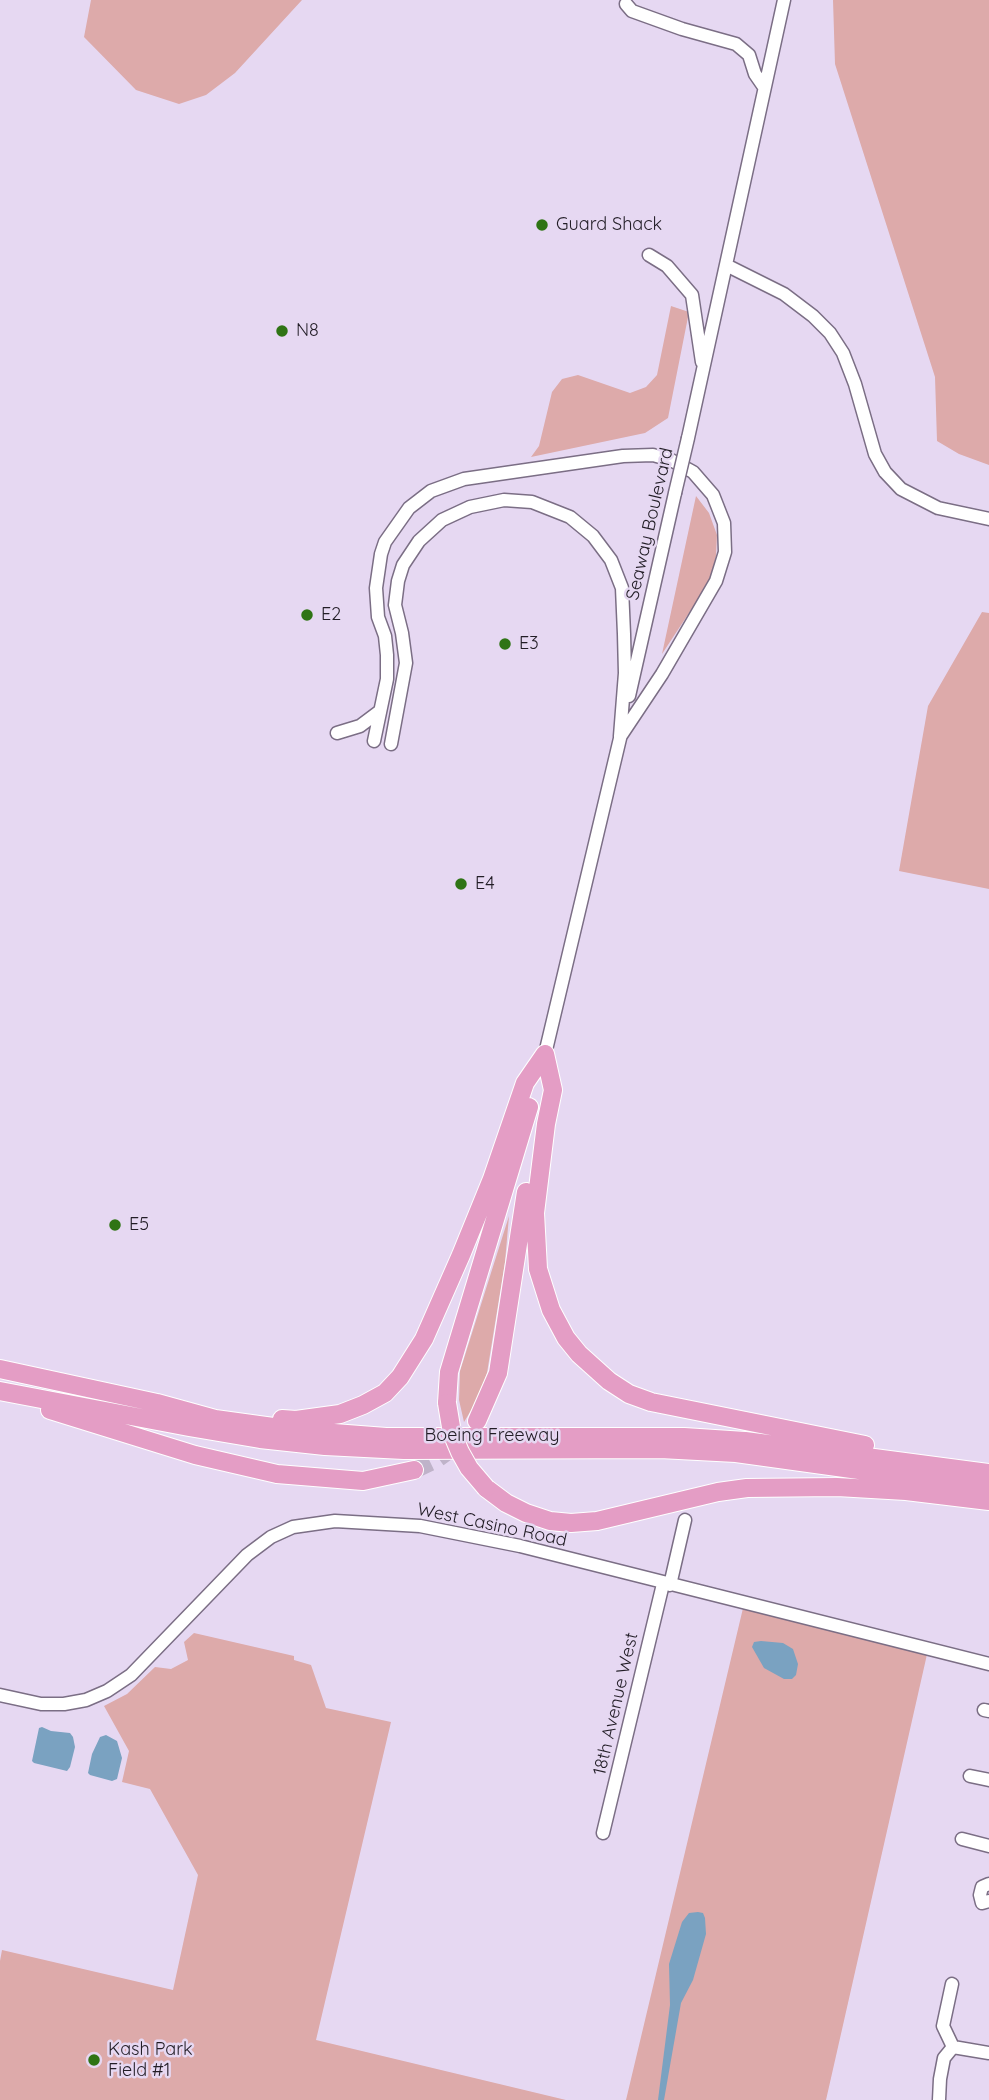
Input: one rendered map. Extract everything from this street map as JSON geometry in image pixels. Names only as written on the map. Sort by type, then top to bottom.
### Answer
[{"type":"highway","points":[[157,1403],[296,1420],[340,1414],[385,1393],[416,1355],[424,1339],[492,1179],[525,1083],[545,1054]]},
{"type":"highway","points":[[545,1054],[449,1372],[447,1403],[452,1433],[469,1468],[486,1488],[506,1503],[526,1513],[550,1521],[571,1523],[597,1521],[718,1492],[760,1488],[837,1487],[905,1491],[989,1501]]},
{"type":"highway","points":[[477,1421],[498,1373],[545,1054]]},
{"type":"highway","points":[[545,1054],[553,1090],[545,1124],[535,1213],[538,1269],[543,1291],[557,1324],[593,1368],[629,1394],[651,1402],[989,1472]]},
{"type":"highway","name":"Boeing Freeway","points":[[0,1369],[157,1403],[215,1419],[295,1430],[438,1437],[708,1438],[989,1472]]},
{"type":"highway","points":[[0,1392],[130,1436],[277,1474],[363,1481],[414,1470]]},
{"type":"highway","name":"Boeing Freeway","points":[[0,1392],[260,1439],[325,1446],[404,1450],[660,1449],[725,1452],[989,1488]]},
{"type":"street","name":"Seaway Boulevard","points":[[545,1054],[703,372],[783,0]]},
{"type":"street","points":[[626,4],[632,11],[682,30],[736,44],[749,55],[755,74],[764,87]]},
{"type":"street","points":[[649,256],[667,266],[692,295],[703,372]]},
{"type":"street","points":[[726,265],[784,294],[830,333],[843,353],[855,384],[875,454],[885,472],[901,489],[938,508],[989,519]]},
{"type":"street","points":[[374,741],[387,680],[385,636],[377,617],[376,588],[381,554],[391,530],[418,500],[440,486],[464,479],[624,456],[653,455],[671,460],[693,472],[713,495],[724,523],[725,552],[716,581],[662,674],[620,737]]},
{"type":"street","points":[[391,744],[405,663],[402,633],[395,605],[400,573],[419,541],[442,520],[471,507],[503,500],[532,502],[570,517],[593,536],[611,560],[622,588],[624,623],[625,673],[620,737]]},
{"type":"street","points":[[337,733],[360,726],[381,710]]},
{"type":"street","name":"18th Avenue West","points":[[603,1833],[666,1584],[685,1520]]},
{"type":"street","name":"West Casino Road","points":[[0,1695],[41,1704],[64,1704],[86,1700],[107,1691],[131,1675],[247,1555],[271,1537],[293,1527],[315,1522],[371,1522],[452,1531],[530,1548],[989,1664]]},
{"type":"street","points":[[970,1776],[989,1780]]},
{"type":"street","points":[[962,1839],[989,1846]]},
{"type":"street","points":[[989,1884],[982,1887],[980,1895],[982,1903],[989,1901]]},
{"type":"street","points":[[953,1984],[943,2026],[953,2047]]},
{"type":"street","points":[[953,2047],[988,2050]]},
{"type":"street","points":[[939,2100],[944,2058],[953,2047]]},
{"type":"shaded area","points":[[91,0],[302,0],[235,73],[206,95],[179,104],[136,90],[84,37]]},
{"type":"shaded area","points":[[833,0],[989,0],[989,465],[959,454],[937,441],[935,377],[835,64]]},
{"type":"shaded area","points":[[671,306],[689,312],[668,418],[645,433],[531,457],[539,446],[552,392],[562,379],[578,375],[630,393],[646,387],[657,375]]},
{"type":"shaded area","points":[[696,496],[709,513],[717,535],[716,556],[710,581],[662,654]]},
{"type":"shaded area","points":[[982,612],[989,613],[989,889],[899,871],[928,706]]},
{"type":"shaded area","points":[[509,1216],[505,1262],[487,1373],[478,1399],[464,1422],[459,1400],[460,1371]]},
{"type":"shaded area","points":[[744,1604],[928,1650],[826,2100],[626,2100]]},
{"type":"shaded area","points":[[194,1633],[294,1656],[294,1660],[311,1665],[326,1708],[391,1722],[316,2040],[566,2100],[0,2100],[2,1950],[173,1990],[198,1875],[150,1789],[122,1782],[129,1751],[104,1706],[127,1694],[155,1667],[171,1669],[188,1660],[184,1642]]},
{"type":"water","points":[[754,1642],[783,1643],[793,1649],[798,1664],[796,1675],[792,1679],[784,1679],[764,1668],[752,1647]]},
{"type":"water","points":[[39,1728],[70,1733],[73,1737],[75,1747],[67,1771],[32,1761]]},
{"type":"water","points":[[106,1735],[117,1741],[122,1758],[117,1779],[112,1781],[88,1773],[92,1754],[100,1737]]},
{"type":"water","points":[[689,1913],[703,1913],[705,1918],[706,1934],[693,1980],[681,2003],[664,2100],[658,2100],[670,2005],[669,1964],[682,1922]]},
{"type":"tunnel","points":[[414,1470],[437,1459],[456,1445]]},
{"type":"place","name":"Guard Shack","points":[[542,225]]},
{"type":"place","name":"N8","points":[[282,331]]},
{"type":"place","name":"E2","points":[[307,615]]},
{"type":"place","name":"E3","points":[[505,644]]},
{"type":"place","name":"E4","points":[[461,884]]},
{"type":"place","name":"E5","points":[[115,1225]]},
{"type":"place","name":"Kash Park Field #1","points":[[94,2060]]}]
